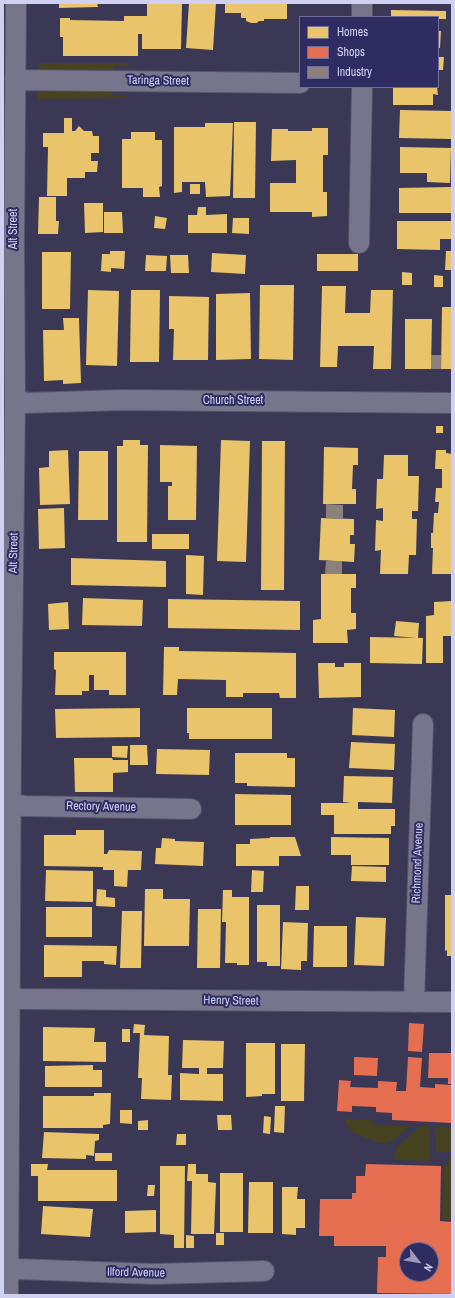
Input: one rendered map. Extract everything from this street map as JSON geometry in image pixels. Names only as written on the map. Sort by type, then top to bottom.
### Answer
[{"type":"street","name":"Alt Street","points":[[8,1295],[11,803],[7,748],[15,403],[14,248],[9,141],[16,80],[16,3]]},
{"type":"street","points":[[362,3],[362,16]]},
{"type":"street","name":"Taringa Street","points":[[16,80],[299,83]]},
{"type":"street","points":[[359,243],[362,88]]},
{"type":"street","name":"Church Street","points":[[15,403],[123,400],[452,403]]},
{"type":"street","name":"Richmond Avenue","points":[[414,1002],[423,724]]},
{"type":"street","name":"Rectory Avenue","points":[[11,803],[24,806],[191,809]]},
{"type":"street","name":"Henry Street","points":[[10,998],[452,1002]]},
{"type":"street","name":"Ilford Avenue","points":[[8,1266],[18,1269],[154,1274],[264,1271]]},
{"type":"shaded area","points":[[39,63],[129,63],[129,66],[116,66],[110,72],[109,88],[113,95],[126,96],[127,98],[38,99]]},
{"type":"shaded area","points":[[344,1119],[371,1120],[376,1126],[410,1126],[391,1142],[386,1144],[376,1142],[354,1133]]},
{"type":"shaded area","points":[[422,1125],[430,1126],[429,1161],[394,1160],[397,1147]]},
{"type":"shaded area","points":[[435,1126],[452,1128],[452,1152],[436,1152]]},
{"type":"shaded area","points":[[452,1154],[452,1220],[442,1219],[444,1167]]},
{"type":"building: Homes","points":[[59,3],[97,3],[98,7],[59,8]]},
{"type":"building: Homes","points":[[147,3],[182,3],[181,49],[142,49],[142,34],[138,34],[138,56],[63,56],[63,37],[60,37],[60,18],[70,18],[70,20],[124,21],[124,16],[147,16]]},
{"type":"building: Homes","points":[[189,3],[216,3],[213,50],[186,48]]},
{"type":"building: Homes","points":[[225,3],[287,3],[287,19],[264,19],[264,21],[251,23],[246,21],[246,18],[241,18],[241,13],[225,13]]},
{"type":"building: Homes","points":[[391,10],[446,11],[446,19],[439,19],[439,16],[391,16]]},
{"type":"building: Homes","points":[[439,31],[441,31],[440,48]]},
{"type":"building: Homes","points":[[439,57],[444,57],[443,70],[439,70]]},
{"type":"building: Homes","points":[[393,88],[437,88],[438,95],[433,94],[433,105],[393,105]]},
{"type":"building: Homes","points":[[400,110],[452,111],[452,139],[399,138]]},
{"type":"building: Homes","points":[[64,118],[72,118],[72,131],[75,131],[79,126],[84,131],[92,131],[93,136],[99,136],[99,153],[91,153],[91,161],[98,161],[97,172],[85,172],[85,178],[67,178],[67,196],[47,196],[48,147],[43,147],[43,133],[64,133]]},
{"type":"building: Homes","points":[[234,122],[256,122],[255,198],[233,198]]},
{"type":"building: Homes","points":[[205,123],[233,123],[230,196],[206,197],[205,182],[182,182],[182,192],[174,193],[174,127],[205,127]]},
{"type":"building: Homes","points":[[312,128],[328,128],[328,155],[323,155],[323,192],[327,192],[327,216],[312,217],[312,212],[270,212],[270,183],[296,183],[296,160],[271,161],[272,129],[312,131]]},
{"type":"building: Homes","points":[[131,132],[155,132],[155,140],[162,140],[162,186],[159,187],[160,197],[143,197],[143,188],[122,188],[122,139],[131,139]]},
{"type":"building: Homes","points":[[400,147],[451,148],[450,183],[427,182],[427,173],[400,173]]},
{"type":"building: Homes","points":[[190,184],[200,184],[200,194],[190,194]]},
{"type":"building: Homes","points":[[452,187],[452,213],[399,213],[399,188]]},
{"type":"building: Homes","points":[[39,197],[56,197],[56,221],[59,221],[58,234],[38,234]]},
{"type":"building: Homes","points":[[84,203],[103,203],[103,232],[85,233]]},
{"type":"building: Homes","points":[[198,207],[206,207],[206,215],[227,214],[227,233],[188,233],[188,215],[197,215]]},
{"type":"building: Homes","points":[[104,212],[122,212],[123,233],[104,233]]},
{"type":"building: Homes","points":[[155,216],[167,218],[165,229],[154,228]]},
{"type":"building: Homes","points":[[233,218],[249,218],[249,234],[232,233]]},
{"type":"building: Homes","points":[[397,221],[452,221],[452,239],[440,239],[440,250],[397,249]]},
{"type":"building: Homes","points":[[110,251],[125,251],[124,269],[111,268],[111,272],[101,271],[102,254],[110,254]]},
{"type":"building: Homes","points":[[446,251],[452,251],[452,270],[445,270]]},
{"type":"building: Homes","points":[[42,252],[71,252],[70,309],[42,309]]},
{"type":"building: Homes","points":[[212,253],[246,255],[245,274],[211,272]]},
{"type":"building: Homes","points":[[317,254],[358,254],[358,271],[317,271]]},
{"type":"building: Homes","points":[[146,255],[167,256],[166,271],[145,271]]},
{"type":"building: Homes","points":[[170,255],[188,255],[189,273],[171,273]]},
{"type":"building: Homes","points":[[402,272],[412,273],[412,285],[402,285]]},
{"type":"building: Homes","points":[[434,275],[443,276],[443,287],[434,287]]},
{"type":"building: Homes","points":[[260,285],[294,285],[293,360],[259,359]]},
{"type":"building: Homes","points":[[322,286],[346,286],[345,313],[370,313],[371,290],[393,290],[391,369],[373,369],[374,346],[338,346],[337,367],[320,367]]},
{"type":"building: Homes","points":[[88,290],[119,291],[117,366],[86,365]]},
{"type":"building: Homes","points":[[131,290],[160,290],[159,362],[130,362]]},
{"type":"building: Homes","points":[[250,293],[251,359],[216,360],[216,294]]},
{"type":"building: Homes","points":[[169,296],[209,297],[208,360],[173,360],[174,329],[169,329]]},
{"type":"building: Homes","points":[[442,307],[452,307],[452,369],[441,369]]},
{"type":"building: Homes","points":[[63,318],[79,318],[81,383],[63,384],[63,380],[44,381],[43,330],[64,330]]},
{"type":"building: Homes","points":[[405,319],[432,319],[431,369],[405,369]]},
{"type":"building: Homes","points":[[436,426],[443,426],[443,433],[436,433]]},
{"type":"building: Homes","points":[[123,440],[140,440],[140,445],[148,445],[147,542],[117,542],[117,446],[123,446]]},
{"type":"building: Homes","points":[[221,440],[250,441],[246,562],[217,561]]},
{"type":"building: Homes","points":[[262,441],[285,441],[284,590],[261,590]]},
{"type":"building: Homes","points":[[160,445],[197,446],[196,520],[168,520],[168,486],[172,486],[172,482],[160,482]]},
{"type":"building: Homes","points":[[324,447],[358,448],[358,465],[353,465],[352,489],[356,489],[356,504],[323,504]]},
{"type":"building: Homes","points":[[68,450],[70,504],[40,505],[39,468],[49,467],[49,451]]},
{"type":"building: Homes","points":[[436,450],[446,450],[446,453],[452,454],[452,574],[432,574],[433,548],[431,548],[431,533],[433,533],[434,513],[438,513],[439,502],[435,502],[436,488],[442,488],[442,469],[435,469]]},
{"type":"building: Homes","points":[[79,451],[108,451],[108,520],[78,520]]},
{"type":"building: Homes","points":[[384,455],[408,455],[408,476],[419,476],[418,511],[412,511],[412,519],[417,519],[416,555],[409,555],[408,574],[380,574],[381,550],[375,551],[376,520],[383,521],[383,508],[376,509],[377,479],[383,479]]},
{"type":"building: Homes","points":[[64,508],[65,548],[39,549],[38,509]]},
{"type":"building: Homes","points":[[321,518],[354,519],[354,535],[350,535],[350,544],[355,544],[354,562],[319,560]]},
{"type":"building: Homes","points":[[152,534],[189,534],[189,549],[152,549]]},
{"type":"building: Homes","points":[[186,555],[204,556],[203,595],[186,594]]},
{"type":"building: Homes","points":[[71,558],[166,561],[166,587],[71,585]]},
{"type":"building: Homes","points":[[321,574],[356,574],[356,588],[351,588],[351,613],[356,613],[356,629],[347,630],[348,643],[313,643],[313,620],[321,619]]},
{"type":"building: Homes","points":[[83,598],[143,600],[142,626],[82,625]]},
{"type":"building: Homes","points":[[168,599],[300,601],[300,630],[168,628]]},
{"type":"building: Homes","points":[[452,601],[452,636],[443,636],[443,663],[426,663],[426,616],[434,615],[434,602]]},
{"type":"building: Homes","points":[[68,602],[69,629],[49,630],[48,604]]},
{"type":"building: Homes","points":[[396,621],[419,623],[418,638],[394,636]]},
{"type":"building: Homes","points":[[370,637],[423,638],[422,664],[370,663]]},
{"type":"building: Homes","points":[[164,647],[179,647],[179,651],[296,653],[296,698],[280,698],[279,693],[243,693],[243,697],[226,697],[226,680],[178,679],[177,695],[163,695]]},
{"type":"building: Homes","points":[[54,652],[126,652],[126,695],[109,695],[109,690],[94,690],[94,675],[89,675],[89,691],[82,691],[82,695],[55,695],[56,670],[54,669]]},
{"type":"building: Homes","points":[[318,663],[335,663],[335,667],[344,667],[344,663],[361,663],[361,697],[319,698]]},
{"type":"building: Homes","points":[[140,708],[140,737],[56,738],[55,709]]},
{"type":"building: Homes","points":[[187,708],[272,708],[272,739],[189,739],[189,733],[187,733]]},
{"type":"building: Homes","points":[[353,708],[395,710],[394,737],[352,735]]},
{"type":"building: Homes","points":[[351,742],[395,744],[394,770],[349,768]]},
{"type":"building: Homes","points":[[130,745],[147,745],[148,765],[130,765]]},
{"type":"building: Homes","points":[[112,746],[128,746],[127,758],[112,757]]},
{"type":"building: Homes","points":[[157,749],[210,750],[209,775],[156,774]]},
{"type":"building: Homes","points":[[235,753],[287,753],[287,758],[295,758],[295,787],[247,786],[247,783],[235,783]]},
{"type":"building: Homes","points":[[74,758],[112,758],[113,760],[128,760],[128,772],[113,773],[113,792],[75,792]]},
{"type":"building: Homes","points":[[344,776],[393,777],[392,803],[358,802],[358,809],[395,809],[395,826],[391,826],[391,834],[334,834],[334,815],[321,815],[321,803],[351,803],[343,802]]},
{"type":"building: Homes","points":[[235,794],[291,795],[291,825],[235,825]]},
{"type":"building: Homes","points":[[76,830],[104,830],[104,854],[107,854],[109,850],[142,851],[141,870],[128,870],[127,887],[114,886],[114,870],[103,870],[103,867],[44,866],[44,835],[76,835]]},
{"type":"building: Homes","points":[[295,837],[301,856],[279,856],[279,866],[236,866],[236,844],[250,844],[250,839]]},
{"type":"building: Homes","points":[[331,837],[389,838],[389,865],[351,865],[351,855],[331,855]]},
{"type":"building: Homes","points":[[162,838],[175,839],[175,841],[204,842],[203,866],[155,864],[156,848],[161,848]]},
{"type":"building: Homes","points":[[352,866],[386,867],[386,882],[351,881]]},
{"type":"building: Homes","points":[[46,870],[93,871],[93,902],[45,901]]},
{"type":"building: Homes","points":[[252,870],[264,871],[263,892],[251,892]]},
{"type":"building: Homes","points":[[296,886],[309,886],[309,910],[295,910]]},
{"type":"building: Homes","points":[[97,889],[106,890],[106,897],[115,898],[115,907],[96,906]]},
{"type":"building: Homes","points":[[145,889],[163,889],[163,899],[190,899],[189,946],[144,946]]},
{"type":"building: Homes","points":[[223,890],[232,890],[232,897],[249,897],[249,965],[225,963],[226,922],[222,922]]},
{"type":"building: Homes","points":[[445,895],[452,895],[452,956],[447,956],[447,950],[445,951]]},
{"type":"building: Homes","points":[[257,905],[280,905],[280,966],[267,966],[267,962],[257,962]]},
{"type":"building: Homes","points":[[46,907],[92,907],[92,937],[46,937]]},
{"type":"building: Homes","points":[[198,909],[221,909],[220,968],[197,968]]},
{"type":"building: Homes","points":[[122,911],[142,911],[141,968],[120,968]]},
{"type":"building: Homes","points":[[356,917],[386,918],[384,966],[354,965]]},
{"type":"building: Homes","points":[[283,922],[308,923],[307,961],[301,961],[301,970],[281,969]]},
{"type":"building: Homes","points":[[314,926],[347,926],[347,967],[313,967]]},
{"type":"building: Homes","points":[[44,945],[117,946],[116,965],[104,964],[104,961],[82,961],[82,977],[44,977]]},
{"type":"building: Homes","points":[[134,1024],[145,1025],[144,1035],[169,1036],[168,1075],[172,1075],[171,1100],[141,1099],[142,1078],[138,1078],[140,1033],[133,1033]]},
{"type":"building: Homes","points":[[43,1027],[95,1028],[94,1042],[106,1042],[106,1062],[43,1061]]},
{"type":"building: Homes","points":[[122,1029],[130,1029],[130,1042],[122,1042]]},
{"type":"building: Homes","points":[[183,1040],[224,1041],[223,1068],[207,1068],[207,1074],[223,1074],[223,1101],[180,1100],[180,1073],[199,1074],[199,1068],[182,1068]]},
{"type":"building: Homes","points":[[246,1043],[275,1043],[275,1094],[262,1094],[262,1096],[246,1097]]},
{"type":"building: Homes","points":[[281,1044],[305,1044],[304,1101],[281,1101]]},
{"type":"building: Homes","points":[[93,1065],[93,1070],[102,1070],[102,1087],[45,1087],[45,1066]]},
{"type":"building: Homes","points":[[94,1093],[111,1093],[110,1124],[103,1125],[103,1128],[43,1128],[43,1096],[94,1096]]},
{"type":"building: Homes","points":[[275,1106],[285,1106],[284,1133],[274,1132]]},
{"type":"building: Homes","points":[[120,1110],[132,1110],[132,1124],[120,1123]]},
{"type":"building: Homes","points":[[217,1115],[231,1115],[232,1130],[218,1130]]},
{"type":"building: Homes","points":[[264,1116],[271,1117],[270,1134],[263,1133]]},
{"type":"building: Homes","points":[[148,1120],[148,1130],[138,1130],[138,1121]]},
{"type":"building: Homes","points":[[44,1132],[99,1134],[99,1140],[95,1141],[94,1156],[86,1155],[86,1159],[42,1158]]},
{"type":"building: Homes","points":[[177,1134],[186,1134],[186,1145],[176,1145]]},
{"type":"building: Homes","points":[[95,1153],[112,1153],[112,1161],[95,1161]]},
{"type":"building: Homes","points":[[31,1164],[48,1164],[47,1170],[117,1170],[117,1201],[38,1201],[38,1176],[31,1176]]},
{"type":"building: Homes","points":[[188,1164],[196,1164],[196,1174],[208,1174],[208,1182],[216,1183],[214,1234],[191,1234],[192,1181],[187,1181]]},
{"type":"building: Homes","points":[[160,1166],[185,1166],[184,1248],[174,1248],[174,1235],[160,1234]]},
{"type":"building: Homes","points":[[220,1173],[243,1173],[243,1232],[220,1232]]},
{"type":"building: Homes","points":[[249,1182],[273,1182],[273,1233],[248,1233]]},
{"type":"building: Homes","points":[[148,1185],[155,1185],[154,1196],[147,1196]]},
{"type":"building: Homes","points":[[282,1187],[298,1187],[297,1199],[305,1199],[305,1228],[296,1228],[296,1235],[282,1234]]},
{"type":"building: Homes","points":[[43,1206],[93,1209],[90,1237],[41,1234]]},
{"type":"building: Homes","points":[[156,1210],[156,1232],[125,1233],[125,1211]]},
{"type":"building: Homes","points":[[216,1233],[224,1233],[224,1245],[216,1245]]},
{"type":"building: Homes","points":[[186,1235],[194,1236],[194,1248],[186,1248]]},
{"type":"building: Shops","points":[[409,1023],[424,1024],[422,1052],[408,1051]]},
{"type":"building: Shops","points":[[429,1053],[452,1053],[452,1084],[448,1084],[448,1078],[428,1078]]},
{"type":"building: Shops","points":[[354,1057],[378,1058],[377,1076],[354,1075]]},
{"type":"building: Shops","points":[[408,1057],[422,1058],[420,1087],[435,1088],[435,1084],[452,1085],[452,1123],[392,1120],[392,1113],[376,1112],[376,1107],[352,1106],[352,1112],[337,1111],[339,1080],[351,1081],[350,1087],[378,1088],[378,1081],[397,1082],[396,1091],[406,1091]]},
{"type":"building: Shops","points":[[366,1164],[441,1166],[440,1221],[452,1222],[452,1294],[377,1293],[378,1257],[386,1257],[386,1246],[334,1246],[334,1236],[319,1236],[320,1199],[352,1199],[352,1193],[356,1193],[356,1176],[365,1176]]},
{"type":"building: Industry","points":[[431,355],[441,355],[441,369],[431,369]]},
{"type":"building: Industry","points":[[326,504],[343,505],[343,519],[326,518]]},
{"type":"building: Industry","points":[[326,561],[342,561],[342,574],[325,574]]}]
